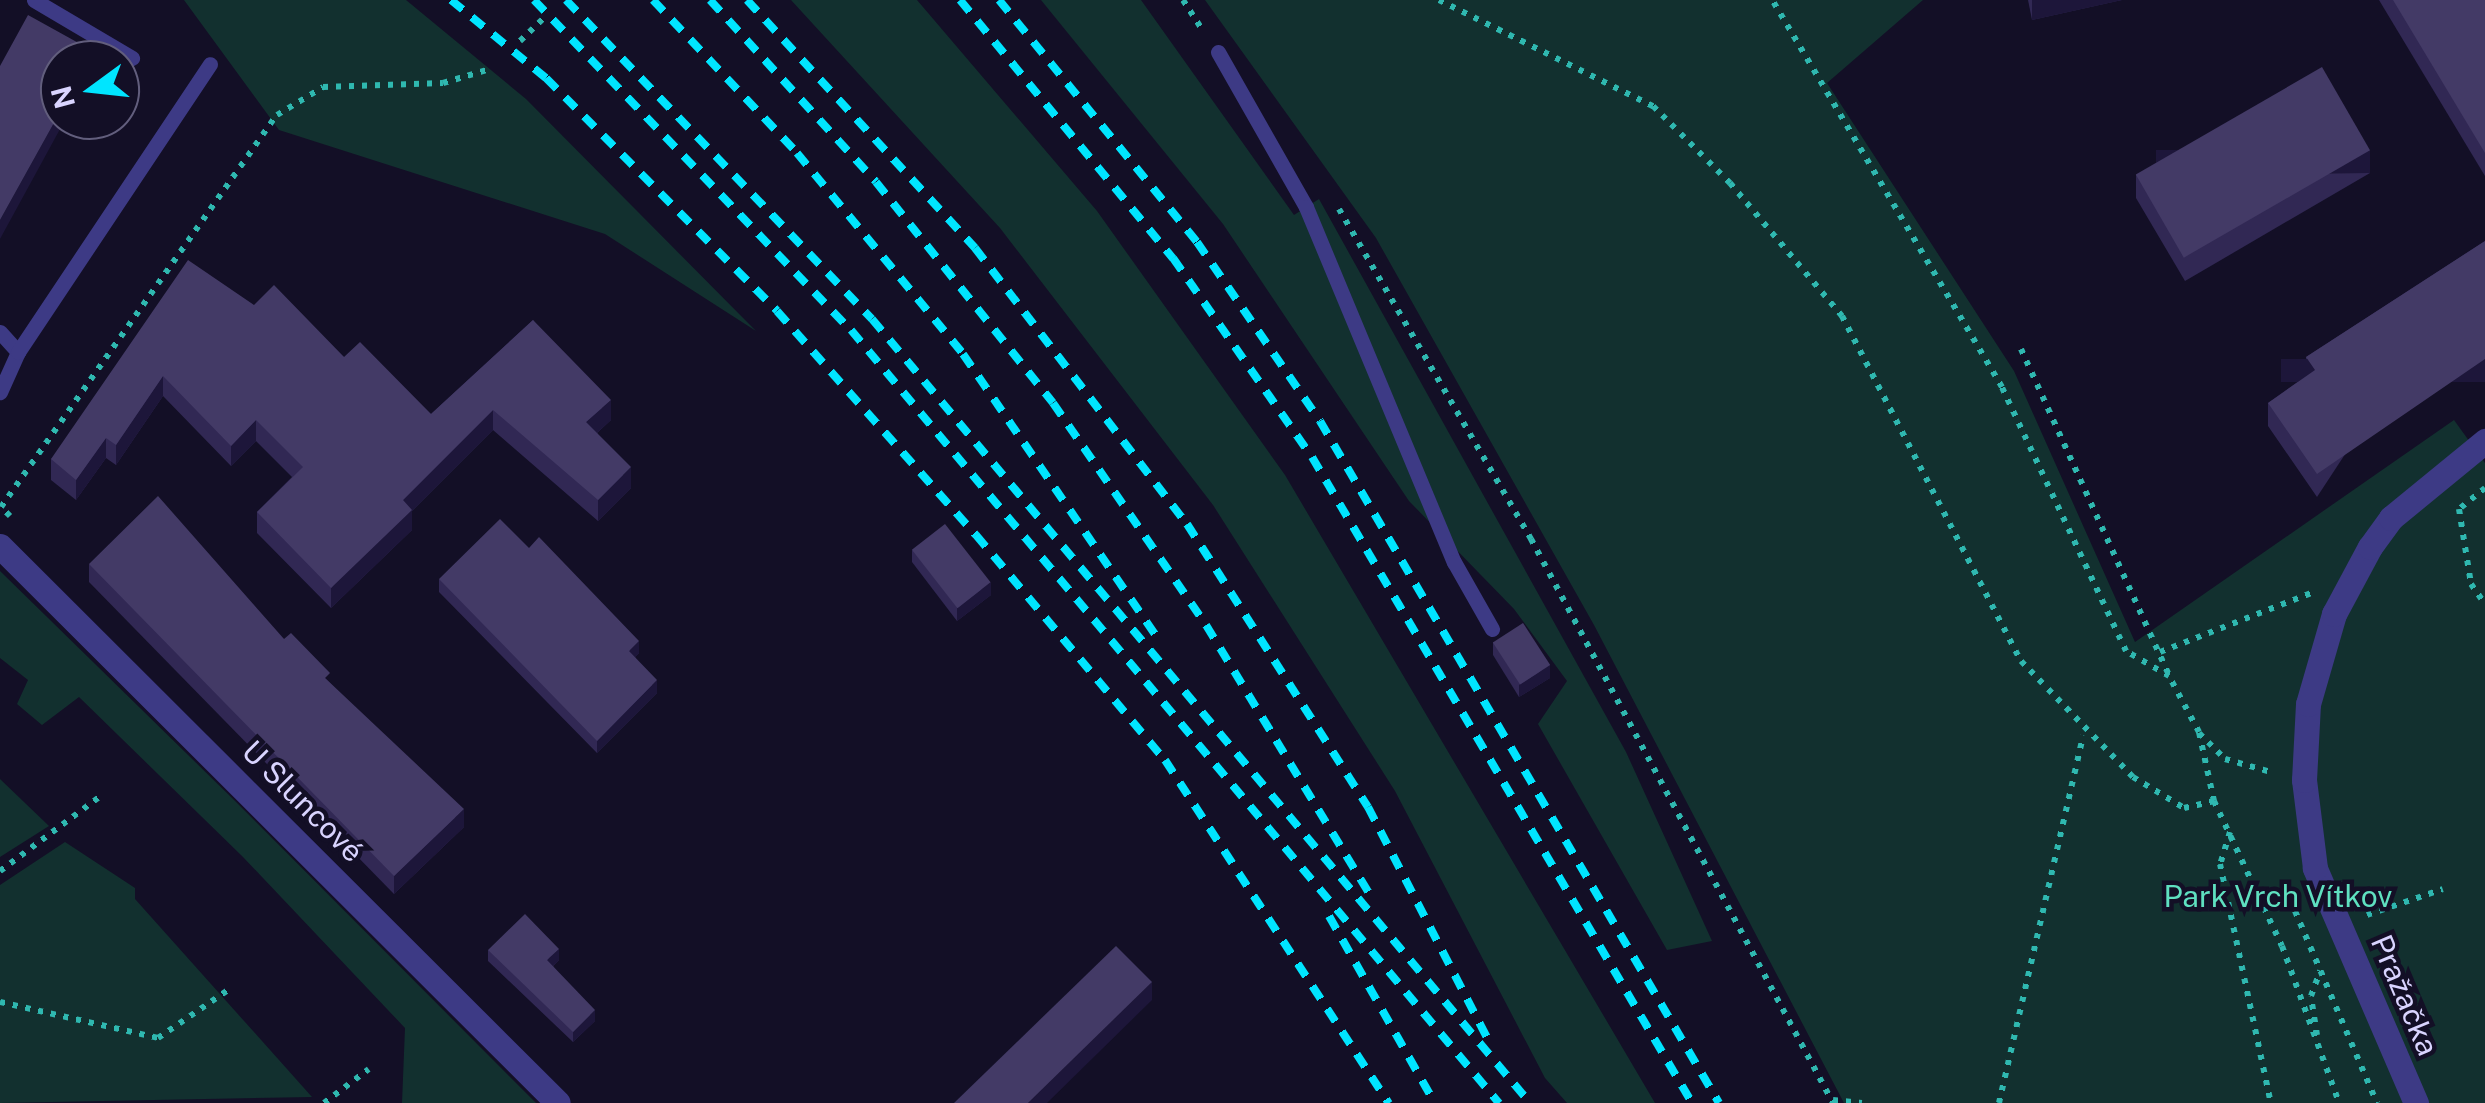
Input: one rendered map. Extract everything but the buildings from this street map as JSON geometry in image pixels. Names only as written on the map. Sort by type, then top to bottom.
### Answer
[{"type":"street","name":"Pražačka","points":[[2416,1103],[2316,868],[2304,780],[2308,704],[2334,614],[2370,546],[2390,518],[2485,441]]},
{"type":"street","name":"U Sluncové","points":[[0,546],[558,1103]]},
{"type":"lane","points":[[34,0],[102,40]]},
{"type":"lane","points":[[1218,52],[1306,207],[1454,562],[1492,629]]},
{"type":"lane","points":[[0,392],[18,352],[210,64]]},
{"type":"lane","points":[[0,332],[18,352]]},
{"type":"path","points":[[1182,0],[1218,52]]},
{"type":"path","points":[[1439,0],[1654,106],[1730,184],[1842,316],[2021,661],[2084,735],[2184,808],[2214,801]]},
{"type":"path","points":[[1772,0],[2002,387],[2126,651],[2170,676]]},
{"type":"path","points":[[520,41],[548,14]]},
{"type":"path","points":[[21,526],[1,507],[277,115],[322,87],[442,83],[487,70]]},
{"type":"path","points":[[1330,198],[1512,505],[1832,1101],[1862,1103]]},
{"type":"path","points":[[2021,348],[2198,732],[2214,801],[2318,1041],[2338,1103]]},
{"type":"path","points":[[2485,488],[2459,508],[2471,584],[2485,604]]},
{"type":"path","points":[[2160,652],[2312,593]]},
{"type":"path","points":[[2198,732],[2225,759],[2272,772]]},
{"type":"path","points":[[1999,1103],[2084,735]]},
{"type":"path","points":[[0,871],[102,795]]},
{"type":"path","points":[[2230,832],[2220,864],[2271,1103]]},
{"type":"path","points":[[2366,916],[2443,889]]},
{"type":"path","points":[[2318,1041],[2311,996],[2320,970]]},
{"type":"path","points":[[0,1002],[158,1038],[231,988]]},
{"type":"path","points":[[324,1103],[369,1069]]},
{"type":"green space","points":[[184,0],[406,0],[526,99],[756,331],[605,234],[279,130]]},
{"type":"green space","points":[[791,0],[917,0],[1097,211],[1285,475],[1655,1103],[1567,1103],[1545,1078],[1395,791],[1213,505],[1000,228]]},
{"type":"green space","points":[[1041,0],[1141,0],[1294,215],[1319,199],[1626,752],[1712,941],[1667,950],[1538,724],[1567,681],[1514,609],[1409,501],[1223,224]]},
{"type":"green space","name":"Park Vrch Vítkov","points":[[1205,0],[1923,0],[1827,83],[2014,371],[2135,642],[2454,420],[2485,463],[2485,1103],[1844,1103],[1594,625],[1376,238]]},
{"type":"green space","points":[[0,571],[536,1103],[402,1103],[405,1028],[243,857],[79,697],[42,725],[17,704],[28,680],[0,658]]},
{"type":"green space","points":[[0,779],[49,826],[0,857]]},
{"type":"green space","points":[[65,842],[135,888],[135,899],[312,1097],[0,1103],[0,885]]},
{"type":"railway","points":[[451,0],[546,78],[777,311],[976,535],[1165,760],[1389,1103]]},
{"type":"railway","points":[[534,0],[851,330],[1499,1103]]},
{"type":"railway","points":[[566,0],[872,319],[1530,1103]]},
{"type":"railway","points":[[653,0],[797,153],[963,354],[1159,640]]},
{"type":"railway","points":[[710,0],[876,182],[1053,403],[1206,625],[1370,895]]},
{"type":"railway","points":[[747,0],[975,248],[1187,524],[1368,807],[1491,1045]]},
{"type":"railway","points":[[960,0],[1173,258],[1312,457],[1692,1103]]},
{"type":"railway","points":[[999,0],[1197,242],[1320,421],[1719,1103]]},
{"type":"railway","points":[[1329,916],[1435,1103]]}]
